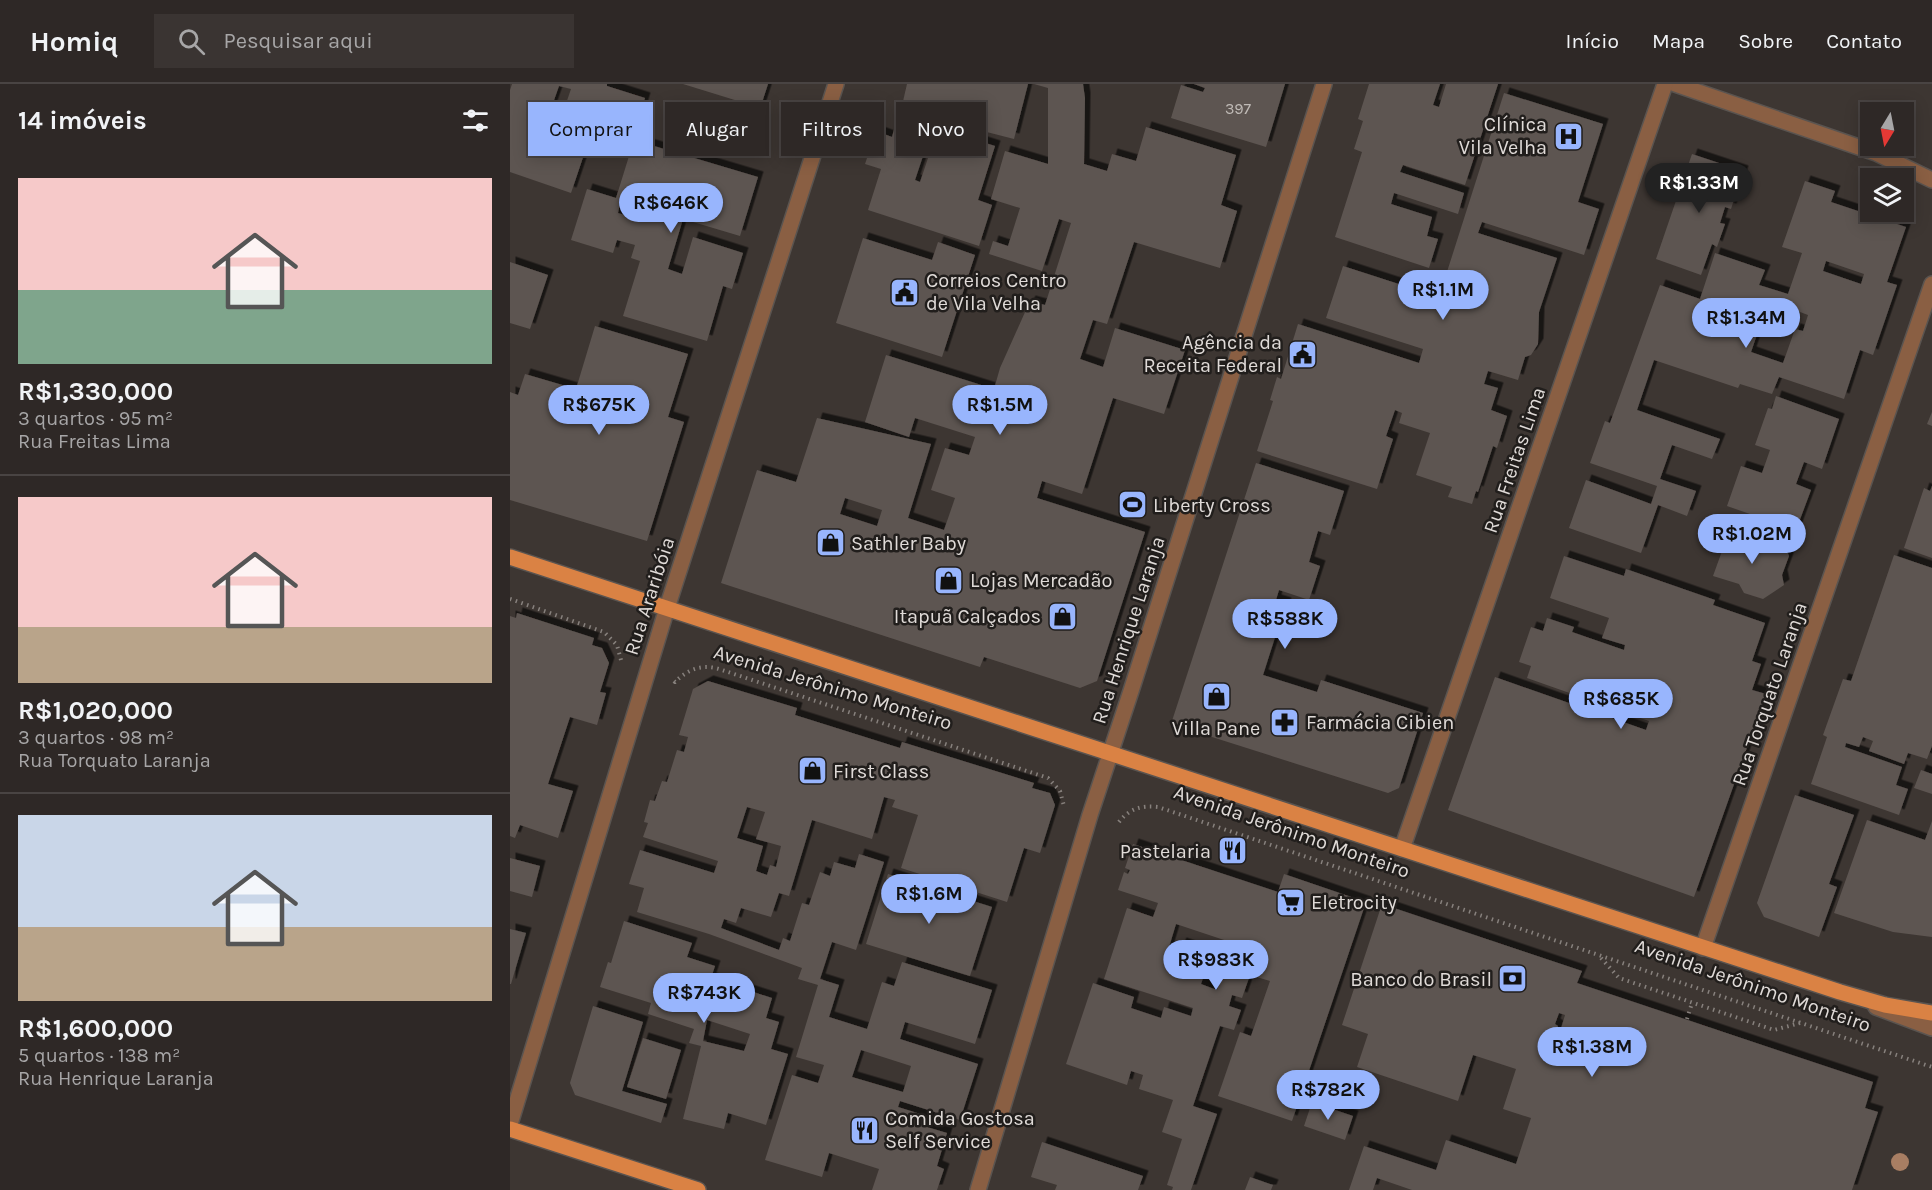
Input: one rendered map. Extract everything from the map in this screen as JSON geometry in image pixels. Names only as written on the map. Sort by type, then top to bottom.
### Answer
[{"type":"main road","name":"Avenida Jerônimo Monteiro","points":[[510,557],[1840,992]]},
{"type":"main road","points":[[1840,992],[1885,1005],[1932,1013]]},
{"type":"main road","points":[[510,1129],[698,1190]]},
{"type":"street","name":"Rua Araribóia","points":[[510,1124],[667,608],[836,84]]},
{"type":"street","name":"Rua Henrique Laranja","points":[[978,1190],[1090,814],[1324,84]]},
{"type":"street","name":"Rua Freitas Lima","points":[[1402,849],[1665,84]]},
{"type":"street","points":[[1675,84],[1876,153],[1932,180]]},
{"type":"street","name":"Rua Torquato Laranja","points":[[1703,948],[1932,284]]},
{"type":"street","name":"Avenida Jerônimo Monteiro","points":[[1840,992],[1932,1028]]},
{"type":"path","name":"Avenida Jerônimo Monteiro","points":[[510,599],[604,632],[617,645],[621,663],[675,682],[689,670],[701,667],[719,669],[1048,778],[1060,791],[1063,805],[1117,823],[1134,809],[1145,806],[1158,807],[1932,1067]]},
{"type":"path","points":[[1599,956],[1619,978],[1692,1003],[1774,1030],[1801,1023]]},
{"type":"path","points":[[1687,1020],[1692,1003]]},
{"type":"building","points":[[512,84],[607,84],[607,86],[645,98],[644,102],[567,102],[571,89],[559,86],[553,102],[528,102],[528,156],[583,156],[571,193],[510,172],[510,90]]},
{"type":"building","points":[[683,84],[768,84],[762,102],[738,101]]},
{"type":"building","points":[[907,84],[1028,84],[1014,139],[986,132],[986,102],[903,102]]},
{"type":"building","points":[[1034,84],[1083,84],[1085,98],[1084,164],[1107,171],[1112,154],[1136,161],[1146,127],[1236,155],[1221,205],[1237,211],[1220,268],[1134,242],[1107,324],[1093,320],[1080,359],[1103,367],[1115,328],[1185,350],[1164,414],[1113,398],[1082,494],[1042,481],[1037,498],[1145,532],[1097,681],[1080,688],[984,657],[980,667],[721,583],[757,470],[796,482],[817,418],[931,444],[908,518],[944,530],[955,498],[931,490],[945,448],[969,455],[975,437],[915,418],[909,437],[865,422],[886,355],[994,389],[1000,368],[1030,301],[1045,305],[1071,223],[1059,219],[1042,271],[989,254],[993,241],[1008,246],[1020,208],[991,199],[1005,151],[1048,164],[1048,88]],"holes":[[[845,498],[882,510],[877,526],[840,514]]]},
{"type":"building","points":[[1194,84],[1285,84],[1266,147],[1171,118],[1181,85],[1203,92],[1205,88]]},
{"type":"building","points":[[1369,84],[1440,84],[1433,105],[1439,107],[1446,84],[1498,84],[1465,185],[1403,165],[1400,172],[1464,193],[1458,214],[1394,193],[1391,204],[1432,217],[1427,236],[1438,239],[1429,268],[1335,237],[1362,152],[1354,149],[1363,121],[1358,119]]},
{"type":"building","points":[[1504,93],[1603,124],[1578,202],[1599,209],[1584,255],[1482,222],[1478,233],[1557,258],[1539,312],[1538,344],[1531,355],[1525,357],[1518,380],[1488,371],[1484,384],[1498,388],[1491,410],[1507,416],[1497,448],[1493,446],[1472,504],[1448,497],[1452,487],[1416,475],[1430,433],[1399,423],[1402,413],[1395,410],[1386,436],[1393,439],[1377,489],[1257,451],[1273,401],[1270,400],[1277,377],[1281,379],[1298,324],[1419,363],[1423,349],[1326,318],[1343,266],[1439,297]]},
{"type":"building","points":[[896,122],[896,156],[923,156],[915,180],[920,182],[929,156],[986,156],[986,143],[995,146],[978,200],[992,205],[979,246],[868,210],[881,169],[865,164],[868,156],[884,156],[884,134],[892,137]]},
{"type":"building","points":[[653,146],[665,149],[665,156],[688,156],[758,177],[740,236],[683,219],[668,269],[682,274],[693,237],[743,253],[732,289],[723,286],[707,341],[623,316],[640,261],[631,258],[635,245],[617,240],[613,253],[571,240],[587,189],[616,198],[629,156],[653,156]],"holes":[[[621,200],[646,207],[642,220],[618,213]]]},
{"type":"building","points":[[1692,154],[1743,171],[1731,209],[1725,207],[1720,223],[1725,224],[1717,247],[1712,244],[1701,275],[1656,259]]},
{"type":"building","points":[[1805,181],[1835,191],[1831,202],[1860,212],[1860,222],[1891,222],[1906,227],[1887,282],[1897,285],[1873,355],[1860,350],[1844,399],[1779,377],[1772,394],[1740,384],[1738,388],[1654,360],[1637,410],[1720,439],[1712,459],[1672,445],[1660,479],[1696,491],[1687,516],[1658,505],[1641,553],[1569,528],[1586,480],[1651,504],[1657,486],[1590,463],[1605,421],[1610,423],[1660,285],[1700,299],[1715,253],[1765,270],[1759,285],[1788,294],[1802,253],[1782,247]],"holes":[[[1826,261],[1864,274],[1861,284],[1823,271]],[[1784,306],[1808,315],[1803,331],[1795,329],[1783,363],[1751,352],[1762,320],[1777,325]]]},
{"type":"building","name":"Correios Centro de Vila Velha","points":[[863,238],[932,260],[938,242],[975,255],[942,357],[836,323]]},
{"type":"building","points":[[510,262],[548,275],[530,329],[510,323]]},
{"type":"building","points":[[595,326],[688,354],[668,417],[684,422],[647,541],[510,500],[510,392],[518,395],[525,374],[576,389]]},
{"type":"building","points":[[1776,396],[1839,419],[1822,469],[1804,462],[1796,484],[1811,490],[1796,530],[1727,506],[1741,466],[1762,473],[1770,450],[1755,445],[1768,408],[1772,409]]},
{"type":"building","points":[[1932,412],[1932,426],[1927,424]]},
{"type":"building","points":[[1256,463],[1344,491],[1330,535],[1318,531],[1309,562],[1320,566],[1309,600],[1279,590],[1276,600],[1286,603],[1263,675],[1317,692],[1321,680],[1423,713],[1399,788],[1388,793],[1171,724]]},
{"type":"building","points":[[1932,486],[1932,558],[1904,548],[1924,488],[1930,491]]},
{"type":"building","points":[[1730,529],[1756,538],[1754,546],[1768,551],[1771,543],[1786,548],[1789,556],[1782,575],[1784,585],[1763,599],[1744,593],[1739,584],[1713,576]]},
{"type":"building","points":[[1894,555],[1932,568],[1932,746],[1927,759],[1908,753],[1904,764],[1869,751],[1873,741],[1863,737],[1859,747],[1846,743],[1845,747],[1902,767],[1896,785],[1908,789],[1899,815],[1811,784],[1827,737],[1823,735],[1843,679],[1851,681]]},
{"type":"building","points":[[1564,556],[1624,576],[1626,569],[1715,600],[1713,605],[1765,623],[1752,661],[1761,664],[1752,690],[1766,694],[1694,897],[1448,810],[1495,677],[1646,730],[1649,721],[1527,678],[1531,666],[1519,662],[1531,627],[1543,631],[1547,618],[1574,627],[1572,632],[1624,650],[1625,645],[1602,638],[1609,618],[1550,598]]},
{"type":"building","points":[[517,613],[594,638],[592,645],[602,648],[609,663],[600,692],[606,693],[597,725],[570,717],[548,784],[573,791],[558,838],[520,825],[515,838],[510,836],[510,616],[516,618]]},
{"type":"building","points":[[708,681],[797,708],[795,715],[900,748],[902,742],[1034,783],[1032,788],[1050,793],[1055,805],[1040,853],[1024,848],[1007,902],[901,868],[918,815],[892,807],[895,800],[884,797],[872,839],[812,820],[789,896],[779,893],[771,917],[741,908],[736,923],[724,919],[721,928],[779,950],[783,938],[790,941],[802,903],[809,905],[820,872],[830,876],[834,862],[855,868],[859,854],[884,862],[856,950],[832,942],[820,979],[839,985],[829,1017],[867,1029],[882,982],[894,986],[902,962],[992,990],[975,1044],[905,1022],[900,1039],[978,1064],[960,1120],[900,1101],[898,1107],[930,1117],[927,1127],[947,1133],[937,1166],[944,1169],[937,1190],[872,1190],[879,1169],[829,1153],[822,1177],[765,1160],[792,1075],[818,1083],[824,1065],[796,1057],[818,985],[798,979],[802,968],[709,934],[637,912],[644,888],[629,884],[640,850],[714,873],[718,861],[643,837],[648,823],[644,822],[650,800],[655,801],[662,781],[667,782],[677,750],[684,752],[688,737],[679,735],[693,689]],"holes":[[[747,807],[765,812],[756,839],[781,846],[776,867],[770,865],[767,875],[756,871],[763,846],[737,838]],[[861,1050],[911,1066],[903,1092],[852,1077]]]},
{"type":"building","points":[[1921,770],[1932,774],[1932,794],[1914,788]]},
{"type":"building","points":[[1795,795],[1854,815],[1829,884],[1837,887],[1819,937],[1764,917],[1757,903]]},
{"type":"building","points":[[1867,820],[1925,840],[1932,821],[1932,937],[1893,932],[1834,913]]},
{"type":"building","points":[[1133,844],[1278,892],[1284,874],[1366,902],[1292,1121],[1218,1096],[1240,1032],[1251,1036],[1270,981],[1250,975],[1242,998],[1232,995],[1229,1006],[1241,1010],[1234,1030],[1220,1026],[1193,1106],[1217,1114],[1191,1190],[1172,1190],[1173,1187],[1167,1185],[1182,1139],[1162,1132],[1173,1100],[1139,1089],[1143,1075],[1131,1071],[1127,1085],[1066,1064],[1093,983],[1134,997],[1131,1008],[1161,1018],[1164,1007],[1191,1016],[1193,1008],[1104,979],[1127,908],[1153,917],[1158,903],[1118,890],[1124,872],[1128,874],[1130,870],[1125,868]],"holes":[[[1176,924],[1233,943],[1217,990],[1201,984],[1209,960],[1200,957],[1202,950],[1181,943],[1178,950],[1169,947]]]},
{"type":"building","points":[[510,858],[540,866],[532,897],[510,891]]},
{"type":"building","points":[[888,874],[992,907],[970,976],[866,944]]},
{"type":"building","points":[[1382,904],[1582,971],[1577,983],[1873,1082],[1865,1108],[1878,1112],[1852,1190],[1412,1190],[1377,1178],[1373,1190],[1349,1190],[1364,1146],[1436,1170],[1446,1140],[1516,1164],[1531,1118],[1503,1109],[1516,1069],[1473,1055],[1458,1101],[1357,1067],[1368,1034],[1342,1025]],"holes":[[[1559,1013],[1565,1015],[1559,1036],[1555,1035],[1558,1026],[1555,1024]]]},
{"type":"building","points":[[624,921],[692,943],[687,957],[715,966],[711,978],[772,998],[766,1018],[779,1022],[771,1049],[788,1054],[766,1125],[728,1113],[724,1129],[683,1119],[701,1046],[689,1043],[694,1029],[648,1014],[651,1003],[600,987],[608,962],[611,963]],"holes":[[[707,1020],[750,1034],[744,1051],[703,1041]]]},
{"type":"building","points":[[510,929],[526,933],[511,984],[510,984]]},
{"type":"building","points":[[593,1006],[643,1022],[622,1091],[667,1104],[661,1123],[575,1095],[570,1083]]},
{"type":"building","points":[[643,1038],[681,1050],[666,1099],[627,1087]]},
{"type":"building","points":[[1312,1102],[1353,1116],[1345,1140],[1304,1126]]},
{"type":"building","points":[[1042,1142],[1143,1176],[1138,1190],[1055,1190],[1057,1185],[1031,1177]]},
{"type":"building","points":[[1250,1177],[1273,1185],[1271,1190],[1245,1190]]},
{"type":"place","name":"Clínica Vila Velha","points":[[1568,136]]},
{"type":"place","name":"Correios Centro de Vila Velha","points":[[905,292]]},
{"type":"place","name":"Agência da Receita Federal","points":[[1303,354]]},
{"type":"place","name":"Liberty Cross","points":[[1132,505]]},
{"type":"place","name":"Sathler Baby","points":[[830,543]]},
{"type":"place","name":"Lojas Mercadão","points":[[949,580]]},
{"type":"place","name":"Itapuã Calçados","points":[[1062,616]]},
{"type":"place","name":"Villa Pane","points":[[1216,697]]},
{"type":"place","name":"Farmácia Cibien","points":[[1285,722]]},
{"type":"place","name":"First Class","points":[[812,771]]},
{"type":"place","name":"Pastelaria","points":[[1232,851]]},
{"type":"place","name":"Eletrocity","points":[[1290,902]]},
{"type":"place","name":"Banco do Brasil","points":[[1513,979]]},
{"type":"place","name":"Comida Gostosa Self Service","points":[[864,1130]]}]
